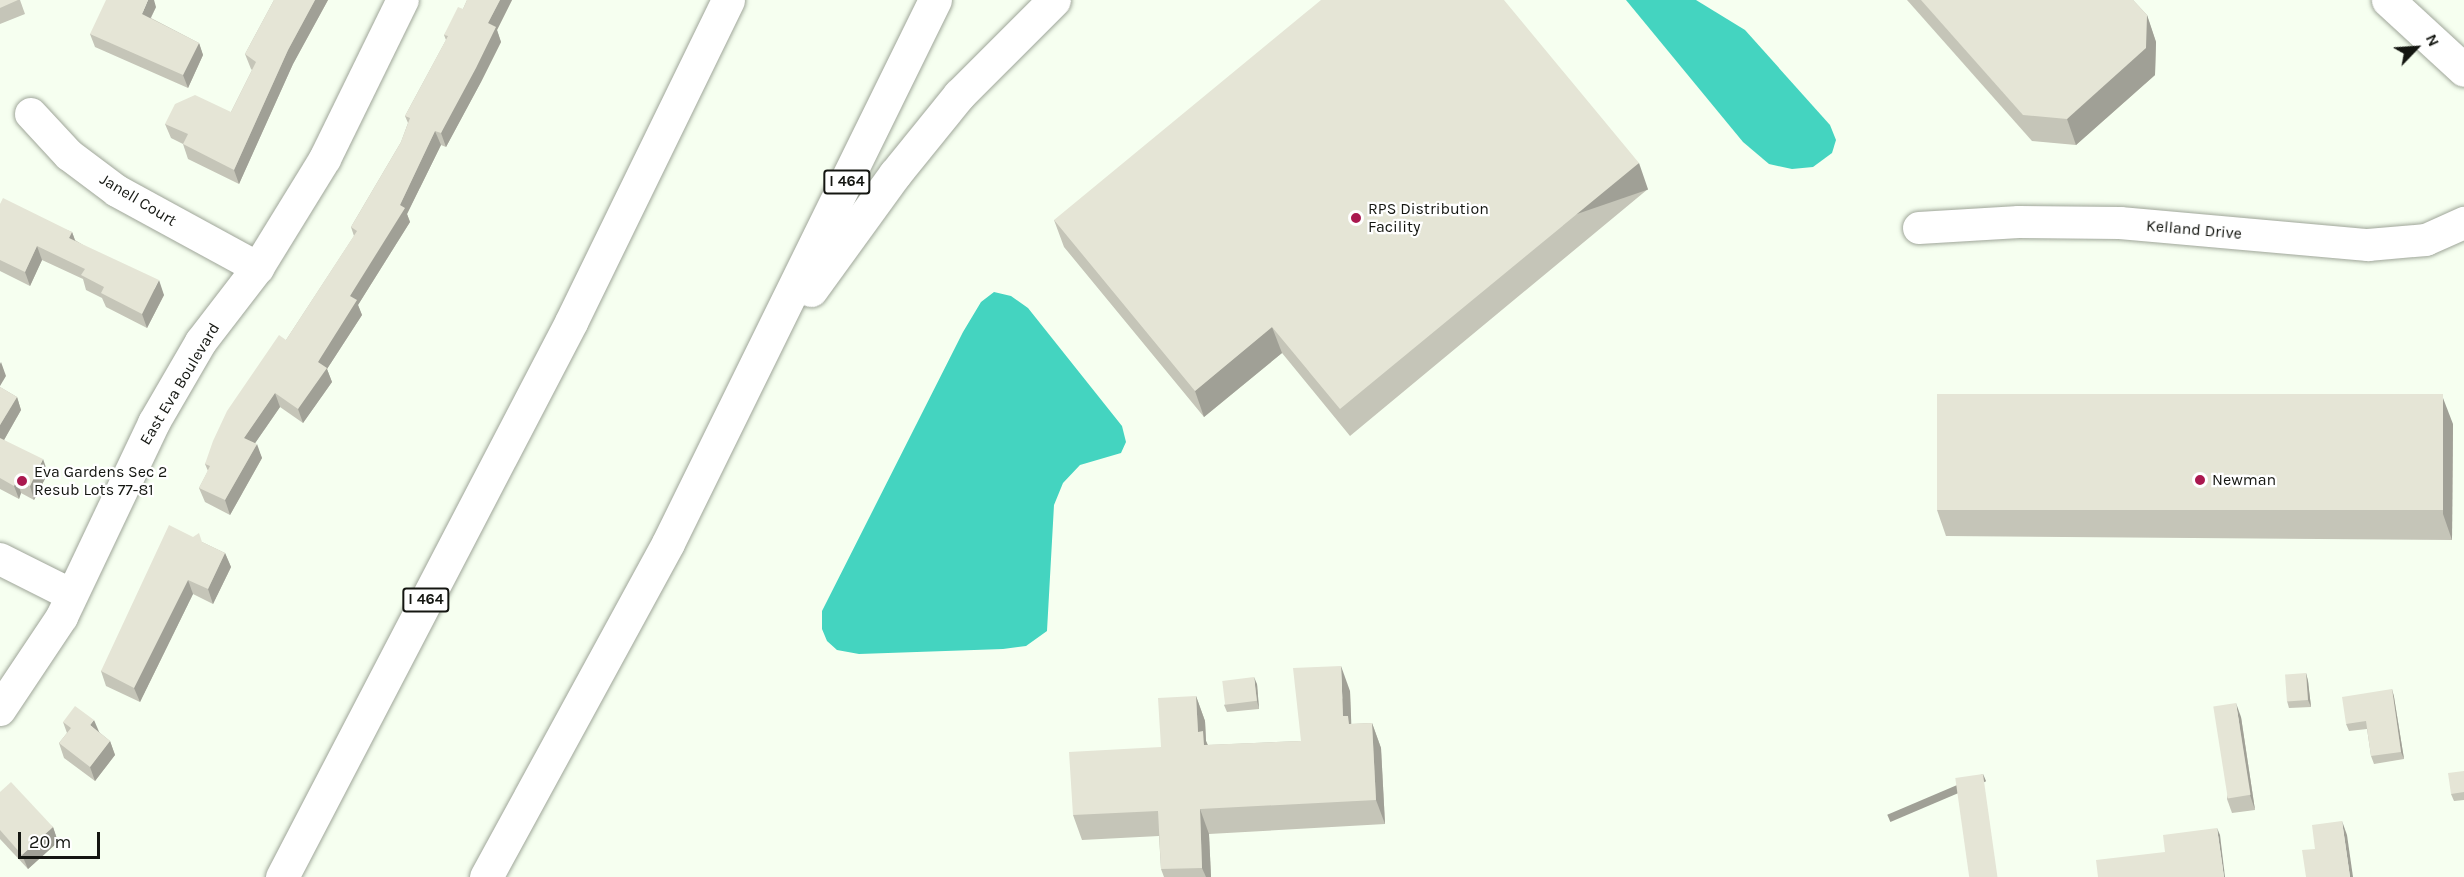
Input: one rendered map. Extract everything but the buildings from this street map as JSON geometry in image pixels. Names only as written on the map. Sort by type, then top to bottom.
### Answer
[{"type":"main road","points":[[571,322],[712,0]]},
{"type":"main road","name":"I 464","points":[[282,877],[571,322],[728,0]]},
{"type":"main road","name":"I 464","points":[[486,877],[663,554],[935,0]]},
{"type":"main road","points":[[758,364],[895,174],[958,95],[1054,0]]},
{"type":"main road","points":[[2388,0],[2464,70]]},
{"type":"street","name":"East Eva Boulevard","points":[[0,710],[29,671],[72,595],[154,423],[201,342],[258,268],[325,159],[404,0]]},
{"type":"street","name":"Janell Court","points":[[31,114],[69,155],[117,191],[258,268]]},
{"type":"street","name":"Kelland Drive","points":[[1919,228],[2019,222],[2120,223],[2368,245],[2426,240],[2464,223]]},
{"type":"street","points":[[0,559],[72,595]]},
{"type":"water","points":[[1626,0],[1696,0],[1745,30],[1830,125],[1836,140],[1832,153],[1813,167],[1792,169],[1769,164],[1743,142]]},
{"type":"water","points":[[994,292],[1011,296],[1028,308],[1122,426],[1126,442],[1121,453],[1080,465],[1063,483],[1054,505],[1047,631],[1026,646],[1003,649],[859,654],[837,650],[827,641],[822,629],[822,611],[963,332],[981,302]]},
{"type":"place","name":"RPS Distribution Facility","points":[[1356,218]]},
{"type":"place","name":"Newman","points":[[2200,480]]},
{"type":"place","name":"Eva Gardens Sec 2 Resub Lots 77-81","points":[[22,481]]}]
